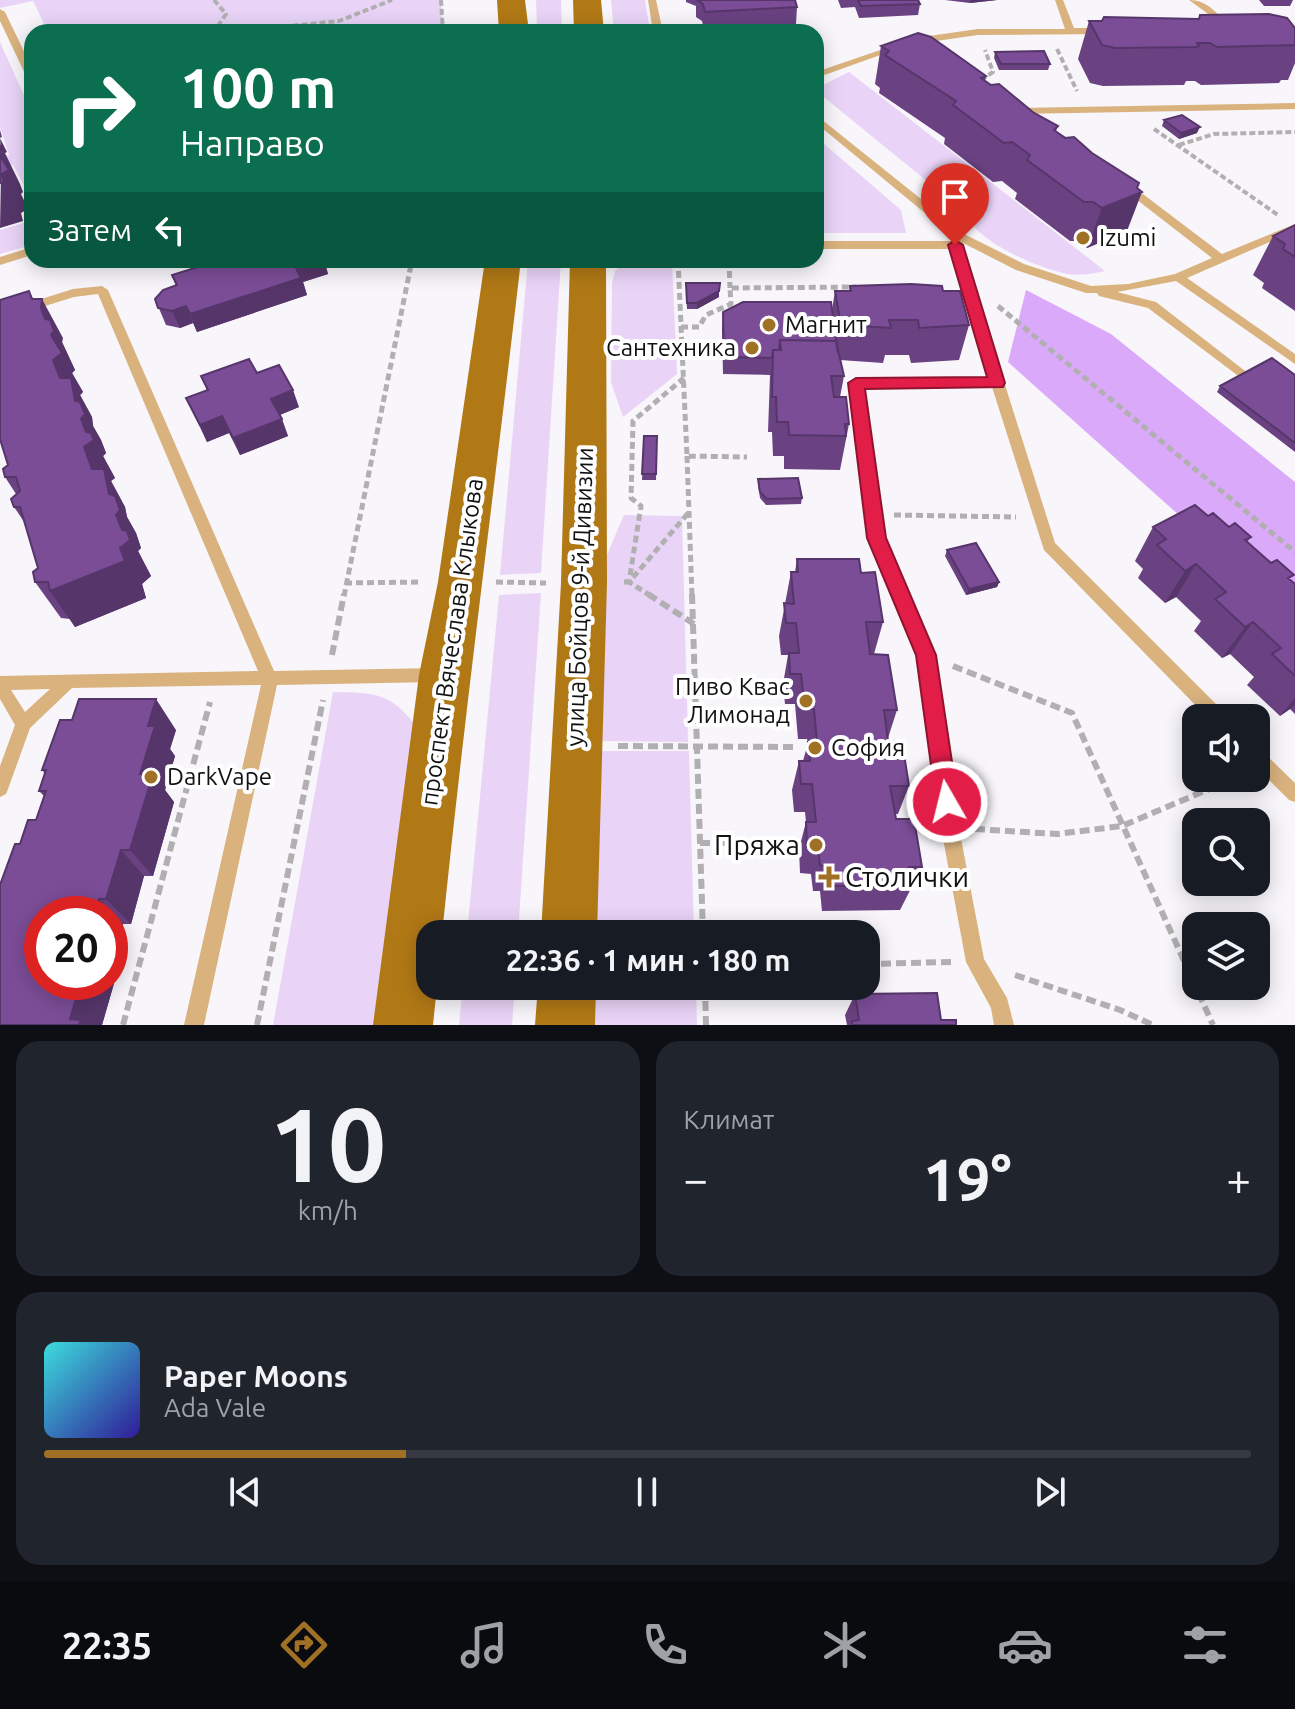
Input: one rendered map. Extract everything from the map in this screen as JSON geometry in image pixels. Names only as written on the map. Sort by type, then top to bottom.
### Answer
[{"type":"main road","points":[[511,0],[513,24]]},
{"type":"main road","points":[[587,1],[588,24]]},
{"type":"main road","name":"проспект Вячеслава Клыкова","points":[[403,1025],[444,675],[461,582],[502,268]]},
{"type":"main road","name":"улица Бойцов 9-й Дивизии","points":[[569,920],[575,746],[607,582],[588,268]]},
{"type":"main road","points":[[565,1025],[566,1000]]},
{"type":"lane","points":[[652,0],[656,24]]},
{"type":"lane","points":[[1059,0],[1071,32]]},
{"type":"lane","points":[[1193,0],[1214,14],[1224,29]]},
{"type":"lane","points":[[0,12],[24,62]]},
{"type":"lane","points":[[1209,29],[1237,28]]},
{"type":"lane","points":[[824,72],[916,40],[978,32],[1117,31]]},
{"type":"lane","points":[[916,40],[928,49]]},
{"type":"lane","points":[[977,83],[1037,125]]},
{"type":"lane","points":[[1017,111],[1295,106]]},
{"type":"lane","points":[[824,125],[958,241],[1020,267],[1090,290],[1152,305],[1245,377]]},
{"type":"lane","points":[[1112,176],[1221,259]]},
{"type":"lane","points":[[1090,290],[1128,288],[1178,277],[1295,227]]},
{"type":"lane","points":[[824,245],[958,241]]},
{"type":"lane","points":[[958,241],[966,280],[1049,546],[1205,704]]},
{"type":"lane","points":[[0,261],[24,254]]},
{"type":"lane","points":[[1178,277],[1295,360]]},
{"type":"lane","points":[[0,316],[73,293],[102,290],[270,681],[194,1025]]},
{"type":"lane","points":[[997,383],[856,383],[876,538],[926,655],[950,828],[975,962],[1000,1005],[1004,1025]]},
{"type":"lane","points":[[23,724],[0,684],[270,681],[444,675]]},
{"type":"lane","points":[[0,789],[23,724],[66,684]]},
{"type":"lane","points":[[1270,770],[1295,794]]},
{"type":"path","points":[[214,0],[226,14],[219,24]]},
{"type":"path","points":[[309,24],[339,21],[392,0]]},
{"type":"path","points":[[441,0],[442,24]]},
{"type":"path","points":[[1049,31],[1086,110]]},
{"type":"path","points":[[977,83],[993,72],[978,32]]},
{"type":"path","points":[[1124,109],[1282,218]]},
{"type":"path","points":[[1178,145],[1214,134],[1295,132]]},
{"type":"path","points":[[257,1025],[410,268]]},
{"type":"path","points":[[678,268],[691,510],[703,920]]},
{"type":"path","points":[[729,268],[730,288]]},
{"type":"path","points":[[966,280],[1295,552]]},
{"type":"path","points":[[607,582],[641,506],[631,498],[633,421],[684,378]]},
{"type":"path","points":[[687,456],[747,457]]},
{"type":"path","points":[[607,582],[691,510]]},
{"type":"path","points":[[345,583],[607,582],[694,624]]},
{"type":"path","points":[[926,655],[1072,713],[1213,1025]]},
{"type":"path","points":[[123,1025],[216,681]]},
{"type":"path","points":[[575,746],[793,747]]},
{"type":"path","points":[[950,828],[1057,834],[1122,826],[1202,792]]},
{"type":"path","points":[[700,843],[791,843]]},
{"type":"path","points":[[880,964],[975,962],[1120,1010],[1153,1025]]},
{"type":"path","points":[[705,1000],[706,1025]]},
{"type":"shaded area","points":[[0,0],[441,0],[442,24],[44,24],[33,1],[0,8]]},
{"type":"shaded area","points":[[536,0],[561,0],[562,24],[537,24]]},
{"type":"shaded area","points":[[611,0],[645,0],[649,24],[613,24]]},
{"type":"shaded area","points":[[0,42],[24,95],[24,185],[13,165],[7,166],[4,157],[9,155],[0,127]]},
{"type":"shaded area","points":[[849,72],[1105,271],[1077,275],[1055,271],[1025,260],[995,243],[972,224],[966,213],[824,97],[824,84]]},
{"type":"shaded area","points":[[824,144],[901,210],[906,233],[824,233]]},
{"type":"shaded area","points":[[24,223],[24,247],[0,254],[0,230]]},
{"type":"shaded area","points":[[527,268],[560,268],[541,573],[500,575]]},
{"type":"shaded area","points":[[619,268],[672,268],[677,374],[623,417],[611,382],[612,283],[615,271]]},
{"type":"shaded area","points":[[1026,290],[1111,334],[1295,482],[1295,619],[1008,362]]},
{"type":"shaded area","points":[[624,515],[682,516],[688,742],[594,741],[606,557]]},
{"type":"shaded area","points":[[541,593],[519,920],[468,920],[499,595]]},
{"type":"shaded area","points":[[333,692],[382,697],[399,707],[418,728],[383,1025],[273,1025]]},
{"type":"shaded area","points":[[594,751],[689,751],[694,920],[590,920]]},
{"type":"shaded area","points":[[462,1000],[514,1000],[512,1025],[459,1025]]},
{"type":"shaded area","points":[[588,1000],[696,1000],[697,1025],[587,1025]]},
{"type":"building","points":[[697,0],[795,0],[797,7],[705,12],[703,4]]},
{"type":"building","points":[[858,0],[918,0],[920,4],[861,6]]},
{"type":"building","points":[[1269,14],[1287,18],[1295,28],[1295,45],[1217,47],[1210,43],[1197,43],[1199,46],[1195,47],[1115,48],[1102,45],[1089,21],[1102,21],[1104,17],[1199,19],[1200,15]]},
{"type":"building","points":[[918,33],[931,37],[986,76],[981,78],[991,85],[999,84],[1034,113],[1058,126],[1054,130],[1065,138],[1074,137],[1092,153],[1139,183],[1137,188],[1142,192],[1102,208],[1093,202],[1084,202],[1027,160],[1030,155],[1012,142],[1004,143],[953,105],[956,101],[885,55],[889,51],[881,46]]},
{"type":"building","points":[[1044,51],[1050,64],[1001,64],[995,52]]},
{"type":"building","points":[[1182,115],[1200,127],[1181,133],[1164,120]]},
{"type":"building","points":[[0,156],[9,170],[1,174],[4,182],[0,183]]},
{"type":"building","points":[[1295,225],[1295,257],[1283,249],[1285,244],[1273,236]]},
{"type":"building","points":[[194,268],[296,268],[301,278],[190,314],[186,306],[172,311],[158,308],[155,299],[163,290],[177,285],[172,275]]},
{"type":"building","points":[[686,283],[720,283],[719,291],[697,303],[687,303]]},
{"type":"building","points":[[850,286],[942,286],[943,291],[960,291],[969,325],[919,328],[918,320],[889,320],[891,328],[841,325],[835,291],[851,291]]},
{"type":"building","points":[[29,291],[32,299],[42,299],[45,319],[50,320],[54,331],[51,335],[62,353],[53,360],[60,378],[71,378],[75,401],[80,402],[85,414],[81,419],[86,432],[91,433],[94,440],[84,447],[92,469],[104,469],[109,494],[115,496],[120,510],[116,515],[130,540],[120,548],[125,561],[50,591],[48,582],[35,582],[33,572],[38,568],[20,507],[14,507],[11,499],[20,491],[16,477],[5,477],[3,469],[8,465],[0,439],[0,300]]},
{"type":"building","points":[[743,302],[831,302],[838,353],[836,341],[780,340],[779,350],[773,350],[772,358],[724,357],[723,312]]},
{"type":"building","points":[[780,340],[836,341],[844,376],[831,376],[834,397],[846,397],[849,424],[845,424],[846,436],[789,435],[788,422],[777,422],[776,397],[772,397],[773,350],[781,350]]},
{"type":"building","points":[[1272,358],[1295,375],[1295,443],[1220,386]]},
{"type":"building","points":[[249,359],[257,373],[279,365],[293,390],[271,399],[282,419],[233,438],[222,416],[200,425],[186,398],[208,390],[201,376]]},
{"type":"building","points":[[644,436],[657,436],[656,474],[642,474]]},
{"type":"building","points":[[798,478],[802,498],[767,499],[760,492],[758,479]]},
{"type":"building","points":[[1195,505],[1208,516],[1213,513],[1229,527],[1235,523],[1251,537],[1245,540],[1271,563],[1277,560],[1294,575],[1288,578],[1295,584],[1295,676],[1272,654],[1281,648],[1253,622],[1245,627],[1215,599],[1226,592],[1196,564],[1185,571],[1157,545],[1166,539],[1153,527]]},
{"type":"building","points":[[976,543],[999,582],[969,589],[947,550]]},
{"type":"building","points":[[797,559],[859,559],[861,573],[875,572],[883,622],[866,622],[870,654],[888,655],[897,710],[884,710],[888,741],[902,741],[909,786],[890,786],[896,819],[914,819],[922,867],[909,867],[911,885],[831,886],[828,865],[820,866],[818,847],[807,847],[806,822],[816,822],[812,784],[801,784],[799,761],[810,761],[808,742],[817,742],[814,709],[805,709],[801,674],[790,674],[789,653],[799,653],[796,623],[786,623],[784,603],[794,604],[791,572],[798,572]]},
{"type":"building","points":[[79,699],[156,699],[148,726],[155,726],[140,774],[153,774],[130,850],[121,850],[107,896],[24,896],[24,1000],[76,1000],[70,1019],[81,1020],[79,1025],[0,1025],[0,885],[15,844],[20,844],[28,820],[36,820],[46,791],[39,791],[46,770],[42,770],[60,720],[72,720]]},
{"type":"building","points":[[937,993],[941,1020],[956,1020],[956,1025],[852,1025],[852,1021],[859,1020],[856,1000],[880,1000],[880,994]]},
{"type":"place","name":"Izumi","points":[[1083,238]]},
{"type":"place","name":"Магнит","points":[[769,325]]},
{"type":"place","name":"Сантехника","points":[[752,348]]},
{"type":"place","name":"Пиво Квас Лимонад","points":[[806,701]]},
{"type":"place","name":"София","points":[[815,748]]},
{"type":"place","name":"DarkVape","points":[[151,777]]},
{"type":"place","name":"Пряжа","points":[[816,845]]},
{"type":"place","name":"Столички","points":[[829,877]]},
{"type":"route","points":[[947,802],[926,655],[876,538],[856,383],[997,383],[955,245]]}]
